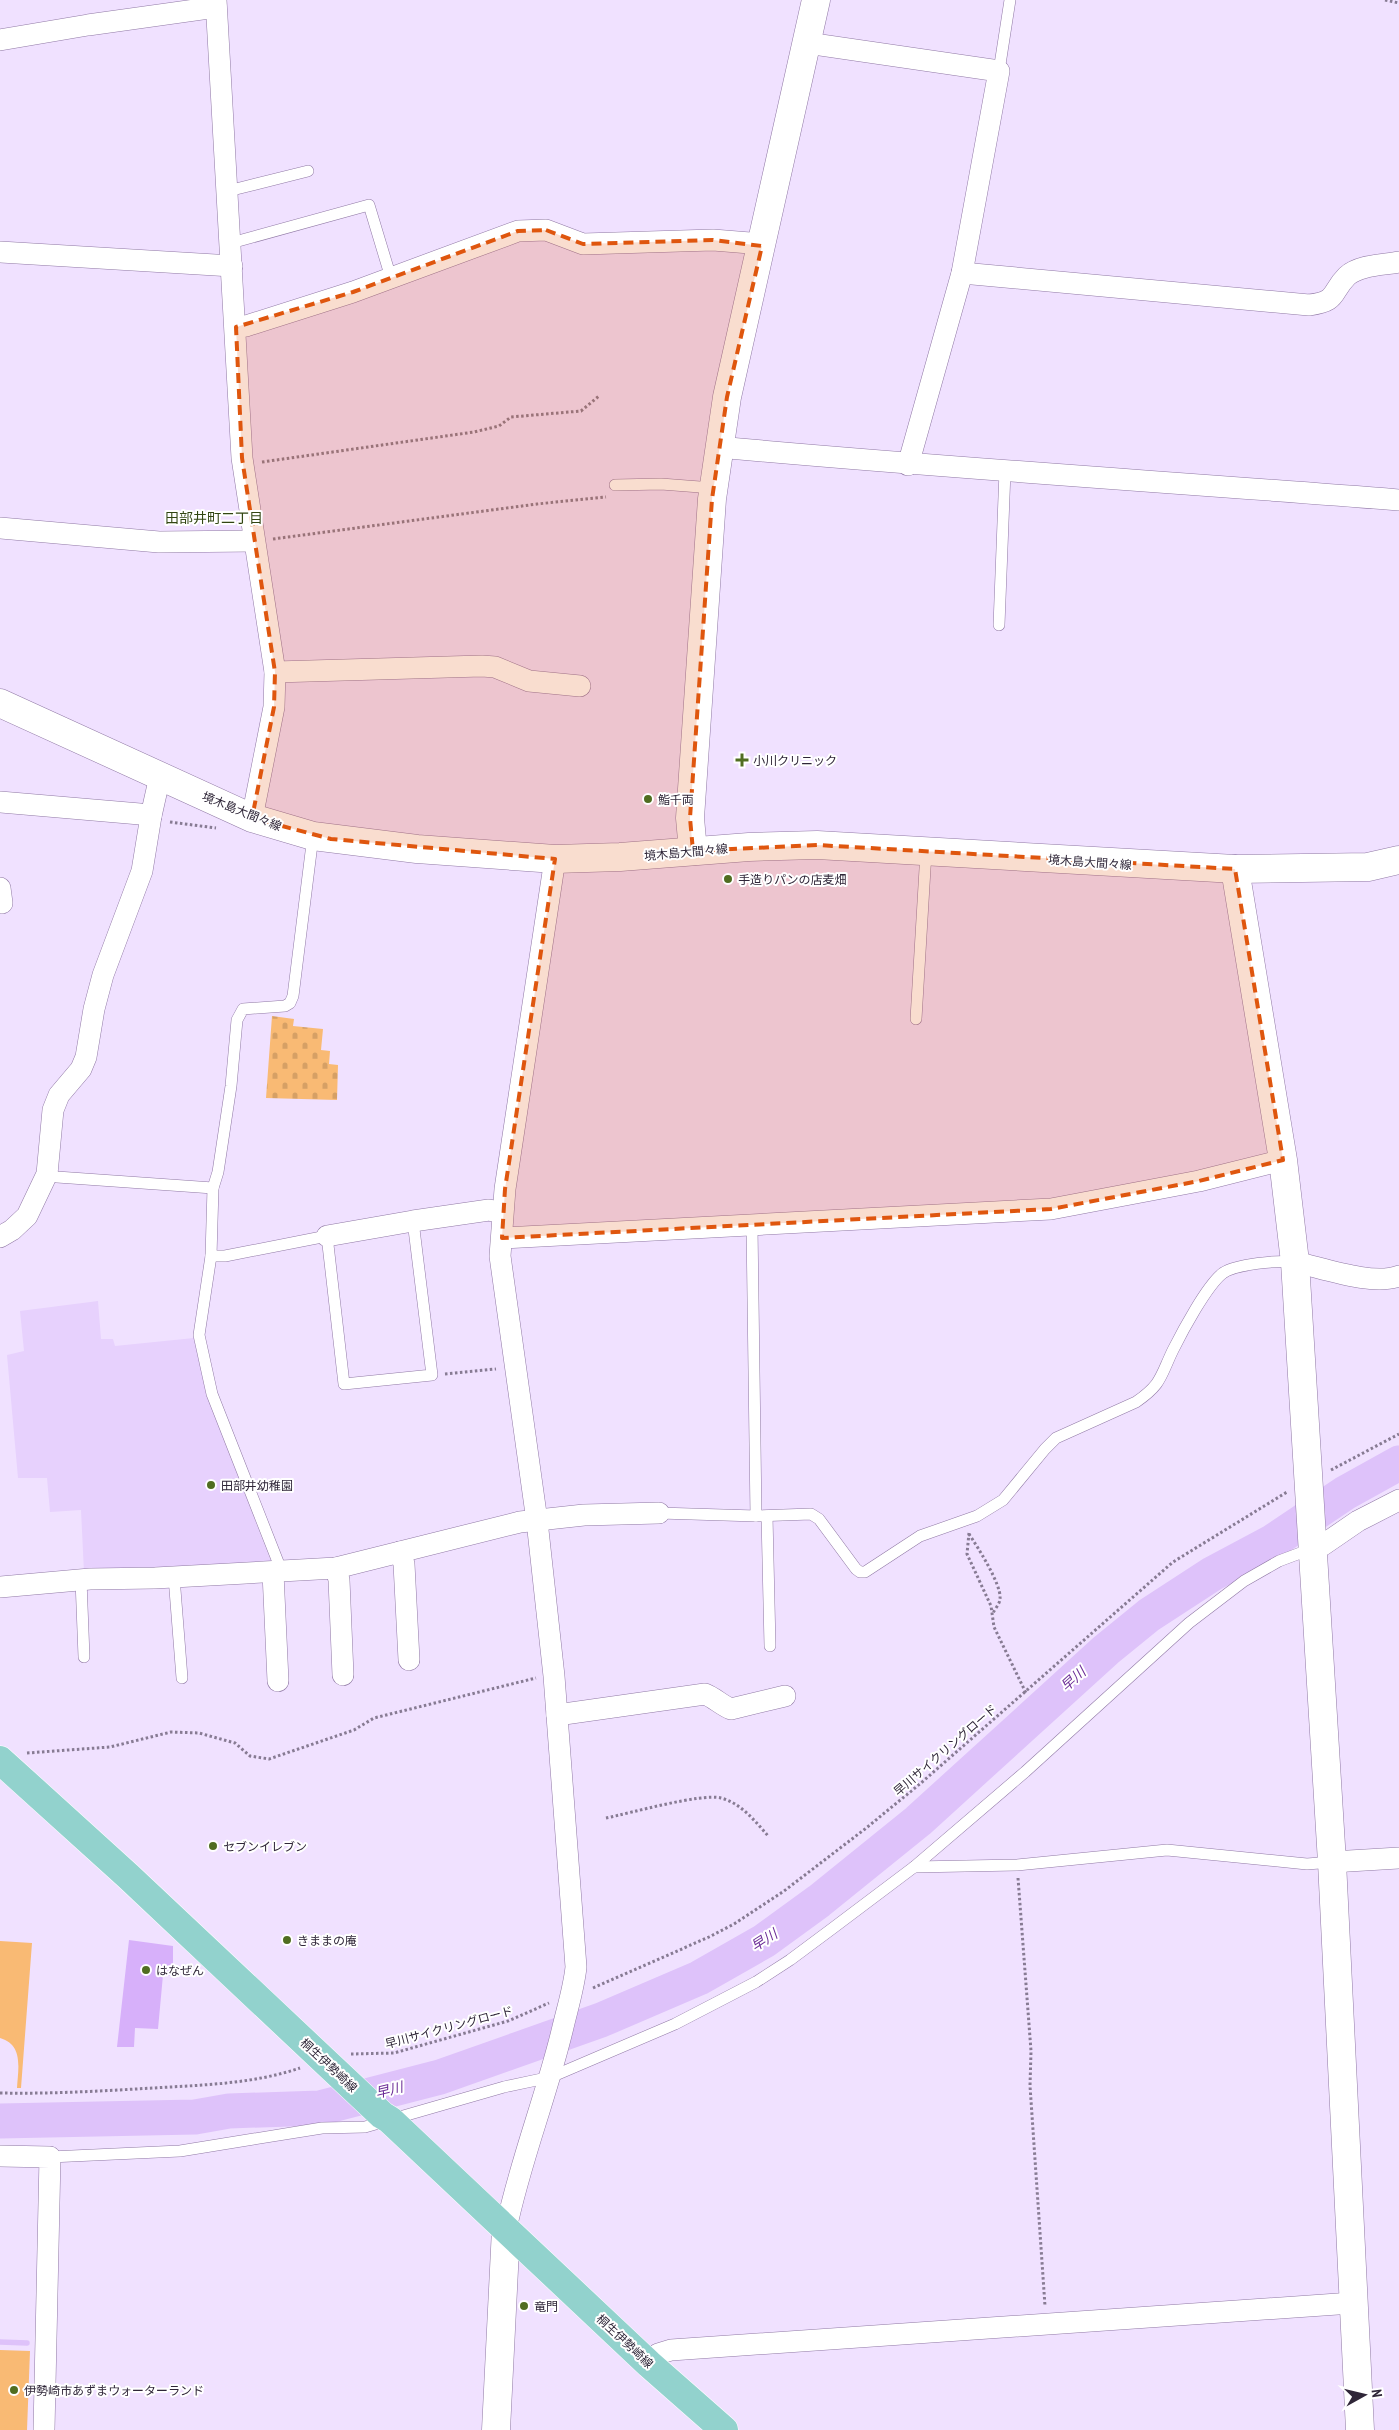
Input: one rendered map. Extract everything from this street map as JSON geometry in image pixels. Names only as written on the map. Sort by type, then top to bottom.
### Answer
[{"type":"main road","name":"桐生伊勢崎線","points":[[2,1762],[154,1901],[333,2059],[386,2118],[649,2364],[724,2430]]},
{"type":"street","points":[[693,851],[690,818],[713,488],[718,447],[726,397],[762,246],[816,0]]},
{"type":"street","points":[[0,40],[216,3],[242,458],[275,672],[274,707],[252,818]]},
{"type":"street","points":[[807,43],[999,71],[962,273],[908,464]]},
{"type":"street","points":[[236,327],[264,320],[391,278],[518,231],[546,230],[583,244],[713,240],[750,243],[762,246]]},
{"type":"street","points":[[0,252],[232,266]]},
{"type":"street","points":[[962,273],[1310,305],[1332,299],[1347,276],[1359,269],[1399,262]]},
{"type":"street","points":[[718,447],[908,464],[1399,500]]},
{"type":"street","points":[[0,528],[159,542],[254,541]]},
{"type":"street","points":[[275,672],[482,666],[495,667],[529,682],[580,686]]},
{"type":"street","name":"境木島大間々線","points":[[0,703],[252,818],[313,836],[417,849],[555,859],[817,845],[1235,869],[1368,866],[1399,860]]},
{"type":"street","points":[[0,1237],[12,1230],[27,1216],[47,1174],[52,1110],[60,1095],[84,1063],[103,975],[142,871],[158,819],[160,776]]},
{"type":"street","points":[[0,802],[158,819]]},
{"type":"street","points":[[496,2430],[506,2229],[511,2204],[552,2072],[561,2002],[576,1967],[554,1676],[537,1521],[500,1256],[502,1213],[555,859]]},
{"type":"street","points":[[1235,869],[1282,1160],[1295,1262],[1332,1862],[1352,2304],[1360,2430]]},
{"type":"street","points":[[502,1238],[1051,1209],[1199,1181],[1282,1160]]},
{"type":"street","points":[[327,1236],[489,1210],[502,1213]]},
{"type":"street","points":[[1295,1262],[1373,1279],[1388,1280],[1399,1276]]},
{"type":"street","points":[[1311,1545],[1323,1545],[1358,1521],[1399,1500]]},
{"type":"street","points":[[0,1587],[81,1580],[276,1573],[336,1568],[520,1522],[584,1515],[659,1514]]},
{"type":"street","points":[[400,1552],[404,1564],[409,1660]]},
{"type":"street","points":[[336,1568],[339,1580],[343,1675]]},
{"type":"street","points":[[276,1573],[278,1681]]},
{"type":"street","points":[[557,1715],[705,1694],[714,1697],[722,1705],[731,1709],[785,1696]]},
{"type":"street","points":[[1332,1862],[1399,1858]]},
{"type":"street","points":[[0,2156],[50,2157],[44,2430]]},
{"type":"street","points":[[649,2364],[658,2354],[671,2350],[1352,2304]]},
{"type":"lane","points":[[999,71],[1010,0]]},
{"type":"lane","points":[[228,191],[308,172]]},
{"type":"lane","points":[[231,243],[369,205],[391,278]]},
{"type":"lane","points":[[999,625],[1005,471]]},
{"type":"lane","points":[[614,485],[661,484],[713,488]]},
{"type":"lane","points":[[276,1573],[278,1562],[212,1394],[201,1353],[199,1334],[211,1256],[214,1188],[231,1086],[239,1013],[243,1009],[250,1007],[276,1008],[285,1006],[290,1003],[293,996],[313,836]]},
{"type":"lane","points":[[916,1019],[926,852]]},
{"type":"lane","points":[[47,1174],[57,1177],[214,1188]]},
{"type":"lane","points":[[211,1256],[225,1256],[327,1236],[344,1384],[432,1375],[413,1221]]},
{"type":"lane","points":[[752,1226],[756,1516]]},
{"type":"lane","points":[[659,1514],[816,1516],[860,1572],[870,1569],[920,1536],[976,1516],[1003,1500],[1056,1438],[1136,1402],[1154,1388],[1162,1378],[1172,1352],[1208,1291],[1224,1273],[1279,1260],[1295,1262]]},
{"type":"lane","points":[[768,1516],[770,1646]]},
{"type":"lane","points":[[50,2157],[180,2151],[322,2128],[365,2128],[386,2118],[504,2087],[552,2072],[675,2024],[756,1982],[790,1960],[914,1867],[1025,1772],[1189,1623],[1244,1581],[1311,1545]]},
{"type":"lane","points":[[174,1577],[182,1678]]},
{"type":"lane","points":[[81,1580],[84,1657]]},
{"type":"lane","points":[[914,1867],[1017,1865],[1167,1850],[1308,1864],[1332,1862]]},
{"type":"path","points":[[1385,0],[1399,3]]},
{"type":"path","points":[[242,458],[256,463],[474,432],[499,426],[511,417],[581,411],[599,396]]},
{"type":"path","points":[[254,541],[537,504],[609,497]]},
{"type":"path","points":[[158,819],[219,829]]},
{"type":"path","points":[[432,1375],[516,1367]]},
{"type":"path","name":"早川サイクリングロード","points":[[590,1989],[709,1937],[768,1902],[865,1829],[1026,1692],[1173,1562],[1310,1482],[1399,1434]]},
{"type":"path","points":[[964,1520],[969,1534],[987,1564],[999,1592],[1000,1599],[993,1613]]},
{"type":"path","points":[[969,1534],[967,1554],[993,1613],[994,1627],[1026,1692]]},
{"type":"path","points":[[2,1762],[22,1753],[110,1747],[171,1732],[200,1732],[220,1737],[235,1743],[250,1756],[269,1758],[354,1730],[374,1718],[542,1677],[554,1676]]},
{"type":"path","points":[[606,1818],[710,1796],[733,1804],[753,1818],[769,1837]]},
{"type":"path","points":[[1017,1865],[1031,2051],[1030,2086],[1046,2324]]},
{"type":"path","name":"早川サイクリングロード","points":[[0,2093],[83,2092],[219,2084],[273,2075],[333,2059],[394,2053],[508,2021],[561,2002]]},
{"type":"highlighted area","points":[[546,230],[583,244],[713,240],[762,246],[727,397],[712,499],[690,818],[693,851],[817,845],[1235,869],[1283,1160],[1199,1181],[1051,1209],[502,1238],[505,1189],[555,859],[331,839],[252,818],[274,707],[275,672],[242,458],[236,327],[353,292],[518,231]]},
{"type":"shaded area","points":[[98,1301],[101,1339],[113,1339],[115,1346],[194,1338],[207,1396],[272,1564],[84,1572],[81,1510],[50,1512],[47,1478],[18,1478],[7,1355],[24,1351],[20,1311]]},
{"type":"green space","points":[[272,1016],[294,1019],[293,1026],[323,1029],[321,1050],[330,1051],[329,1064],[338,1065],[337,1100],[266,1098]]},
{"type":"green space","points":[[0,1941],[32,1943],[21,2088],[17,2088],[18,2058],[16,2052],[8,2041],[0,2038]]},
{"type":"green space","name":"伊勢崎市あずまウォーターランド","points":[[0,2350],[30,2351],[27,2430],[0,2430]]},
{"type":"building","points":[[129,1940],[173,1946],[173,1976],[163,1975],[158,2029],[135,2028],[134,2047],[117,2047]]},
{"type":"waterway","name":"早川","points":[[0,2121],[195,2117],[229,2111],[320,2108],[440,2077],[601,2020],[699,1978],[764,1941],[819,1901],[918,1821],[1106,1650],[1149,1615],[1212,1574],[1272,1542],[1345,1493],[1399,1463]]},
{"type":"waterway","points":[[0,2342],[27,2343]]},
{"type":"place","name":"小川クリニック","points":[[742,760]]},
{"type":"place","name":"鮨千両","points":[[648,799]]},
{"type":"place","name":"手造りパンの店麦畑","points":[[728,879]]},
{"type":"place","name":"田部井幼稚園","points":[[211,1485]]},
{"type":"place","name":"セブンイレブン","points":[[213,1846]]},
{"type":"place","name":"きままの庵","points":[[287,1940]]},
{"type":"place","name":"はなぜん","points":[[146,1970]]},
{"type":"place","name":"竜門","points":[[524,2306]]},
{"type":"place","name":"伊勢崎市あずまウォーターランド","points":[[14,2390]]},
{"type":"district","name":"田部井町二丁目","points":[[214,518]]}]
